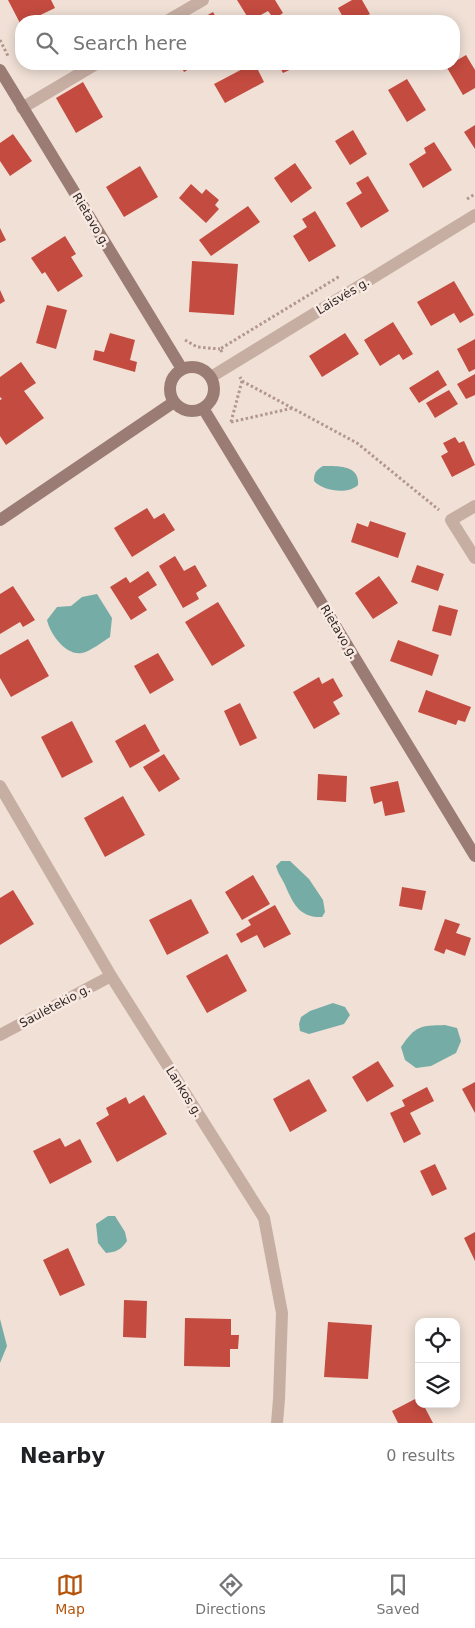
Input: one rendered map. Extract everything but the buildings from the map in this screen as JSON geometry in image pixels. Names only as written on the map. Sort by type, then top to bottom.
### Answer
[{"type":"main road","name":"Rietavo g.","points":[[0,70],[182,369]]},
{"type":"main road","points":[[188,367],[201,368],[211,377],[213,394],[203,408],[191,411],[174,402],[171,395],[172,380],[182,369],[188,367]]},
{"type":"main road","points":[[0,520],[174,402]]},
{"type":"main road","name":"Rietavo g.","points":[[203,408],[475,856]]},
{"type":"street","points":[[177,15],[203,0]]},
{"type":"street","points":[[22,108],[86,70]]},
{"type":"street","name":"Laisvės g.","points":[[211,377],[475,215]]},
{"type":"street","points":[[475,506],[451,520],[475,558]]},
{"type":"street","name":"Lankos g.","points":[[0,786],[111,976],[264,1218],[282,1313],[277,1423]]},
{"type":"street","name":"Saulėtekio g.","points":[[0,1035],[111,976]]},
{"type":"path","points":[[242,381],[357,443],[451,520]]},
{"type":"path","points":[[231,422],[293,408]]},
{"type":"water","points":[[323,466],[352,470],[358,478],[358,485],[342,491],[323,487],[314,481],[314,476],[317,470]]},
{"type":"water","points":[[97,594],[112,618],[110,637],[85,652],[76,653],[70,651],[55,637],[47,620],[57,607],[71,606],[82,597]]},
{"type":"water","points":[[281,861],[290,861],[309,879],[323,900],[325,912],[322,917],[314,917],[302,912],[294,903],[276,866]]},
{"type":"water","points":[[333,1003],[345,1007],[350,1015],[344,1024],[309,1034],[300,1031],[301,1017],[310,1011]]},
{"type":"water","points":[[445,1025],[457,1028],[461,1041],[456,1053],[431,1066],[416,1068],[405,1060],[401,1047],[411,1034],[419,1028]]},
{"type":"water","points":[[108,1216],[115,1216],[125,1232],[127,1241],[118,1250],[106,1253],[98,1243],[96,1224]]},
{"type":"water","points":[[0,1319],[7,1346],[0,1363]]}]
